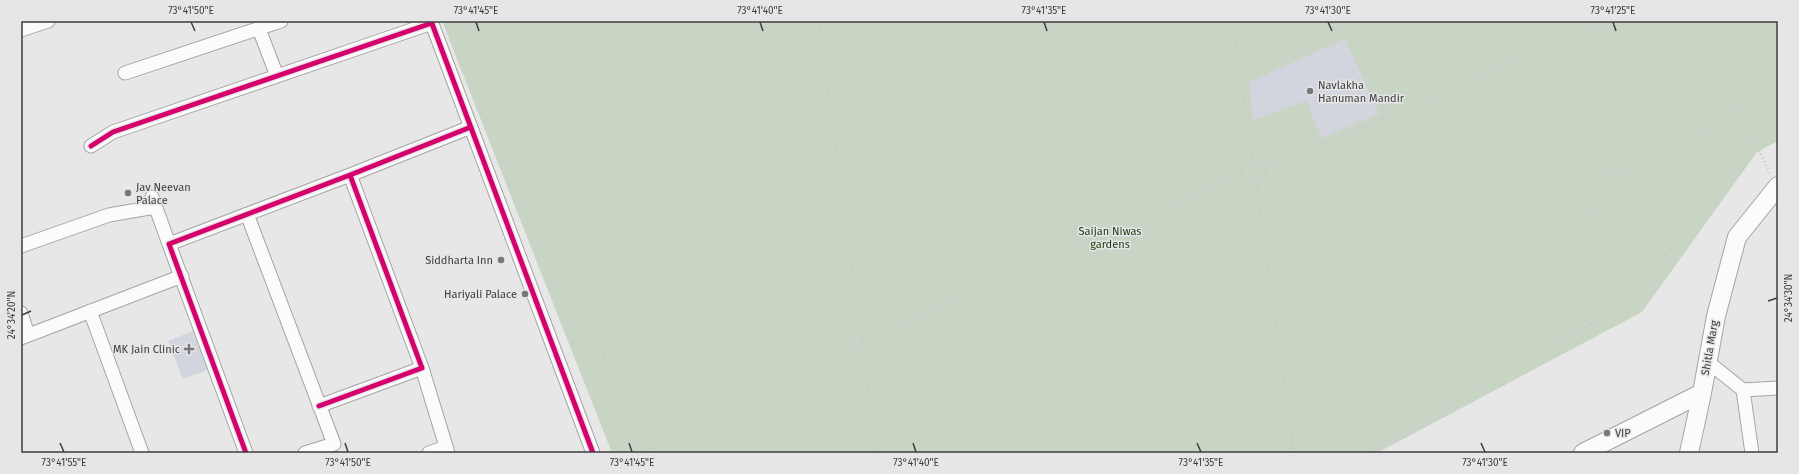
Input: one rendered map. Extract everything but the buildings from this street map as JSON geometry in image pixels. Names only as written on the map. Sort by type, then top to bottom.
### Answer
[{"type":"main road","name":"Shitla Marg","points":[[1689,453],[1716,316],[1738,237],[1777,187]]},
{"type":"main road","points":[[1583,453],[1702,393]]},
{"type":"street","points":[[21,30],[48,21]]},
{"type":"street","points":[[124,73],[281,21]]},
{"type":"street","points":[[91,146],[113,132],[431,22],[593,453]]},
{"type":"street","points":[[259,29],[277,76]]},
{"type":"street","points":[[169,244],[471,128]]},
{"type":"street","points":[[350,175],[422,368],[447,450],[429,453]]},
{"type":"street","points":[[21,246],[109,215],[154,202],[246,453]]},
{"type":"street","points":[[246,214],[335,448],[305,453]]},
{"type":"street","points":[[21,313],[25,336],[182,276]]},
{"type":"street","points":[[90,311],[142,453]]},
{"type":"street","points":[[1708,362],[1743,390],[1778,388]]},
{"type":"street","points":[[319,406],[422,368]]},
{"type":"street","points":[[1743,390],[1752,453]]},
{"type":"path","points":[[476,21],[641,453],[862,343],[1053,255],[1242,174]]},
{"type":"path","points":[[819,21],[877,453]]},
{"type":"path","points":[[1234,21],[1253,160]]},
{"type":"path","points":[[1266,169],[1605,21]]},
{"type":"path","points":[[1696,21],[1777,187]]},
{"type":"path","points":[[1520,58],[1601,171]]},
{"type":"path","points":[[1431,97],[1534,242],[1590,325]]},
{"type":"path","points":[[1638,179],[1738,108]]},
{"type":"path","points":[[1364,453],[1632,301],[1752,137]]},
{"type":"path","points":[[1253,160],[1262,163],[1266,169],[1264,178],[1256,184],[1246,181],[1242,174],[1243,166],[1253,160]]},
{"type":"path","points":[[1610,167],[1621,168],[1631,172],[1638,179],[1641,189],[1641,200],[1636,209],[1629,216],[1619,220],[1609,219],[1599,215],[1592,207],[1589,198],[1589,187],[1593,178],[1601,171],[1610,167]]},
{"type":"path","points":[[1256,184],[1294,453]]},
{"type":"path","points":[[1534,242],[1592,207]]},
{"type":"green space","name":"Saijan Niwas gardens","points":[[442,21],[1778,21],[1778,141],[1757,152],[1642,312],[1377,453],[612,453]]},
{"type":"cycle path","points":[[431,21],[593,453]]},
{"type":"cycle path","points":[[91,146],[113,132],[432,23]]},
{"type":"cycle path","points":[[319,406],[422,368],[350,175],[471,127]]},
{"type":"cycle path","points":[[246,453],[169,244],[350,175]]},
{"type":"place","name":"Navlakha Hanuman Mandir","points":[[1310,91]]},
{"type":"place","name":"Jav Neevan Palace","points":[[128,193]]},
{"type":"place","name":"Siddharta Inn","points":[[501,260]]},
{"type":"place","name":"Hariyali Palace","points":[[525,294]]},
{"type":"place","name":"MK Jain Clinic","points":[[189,349]]},
{"type":"place","name":"VIP","points":[[1607,433]]}]
